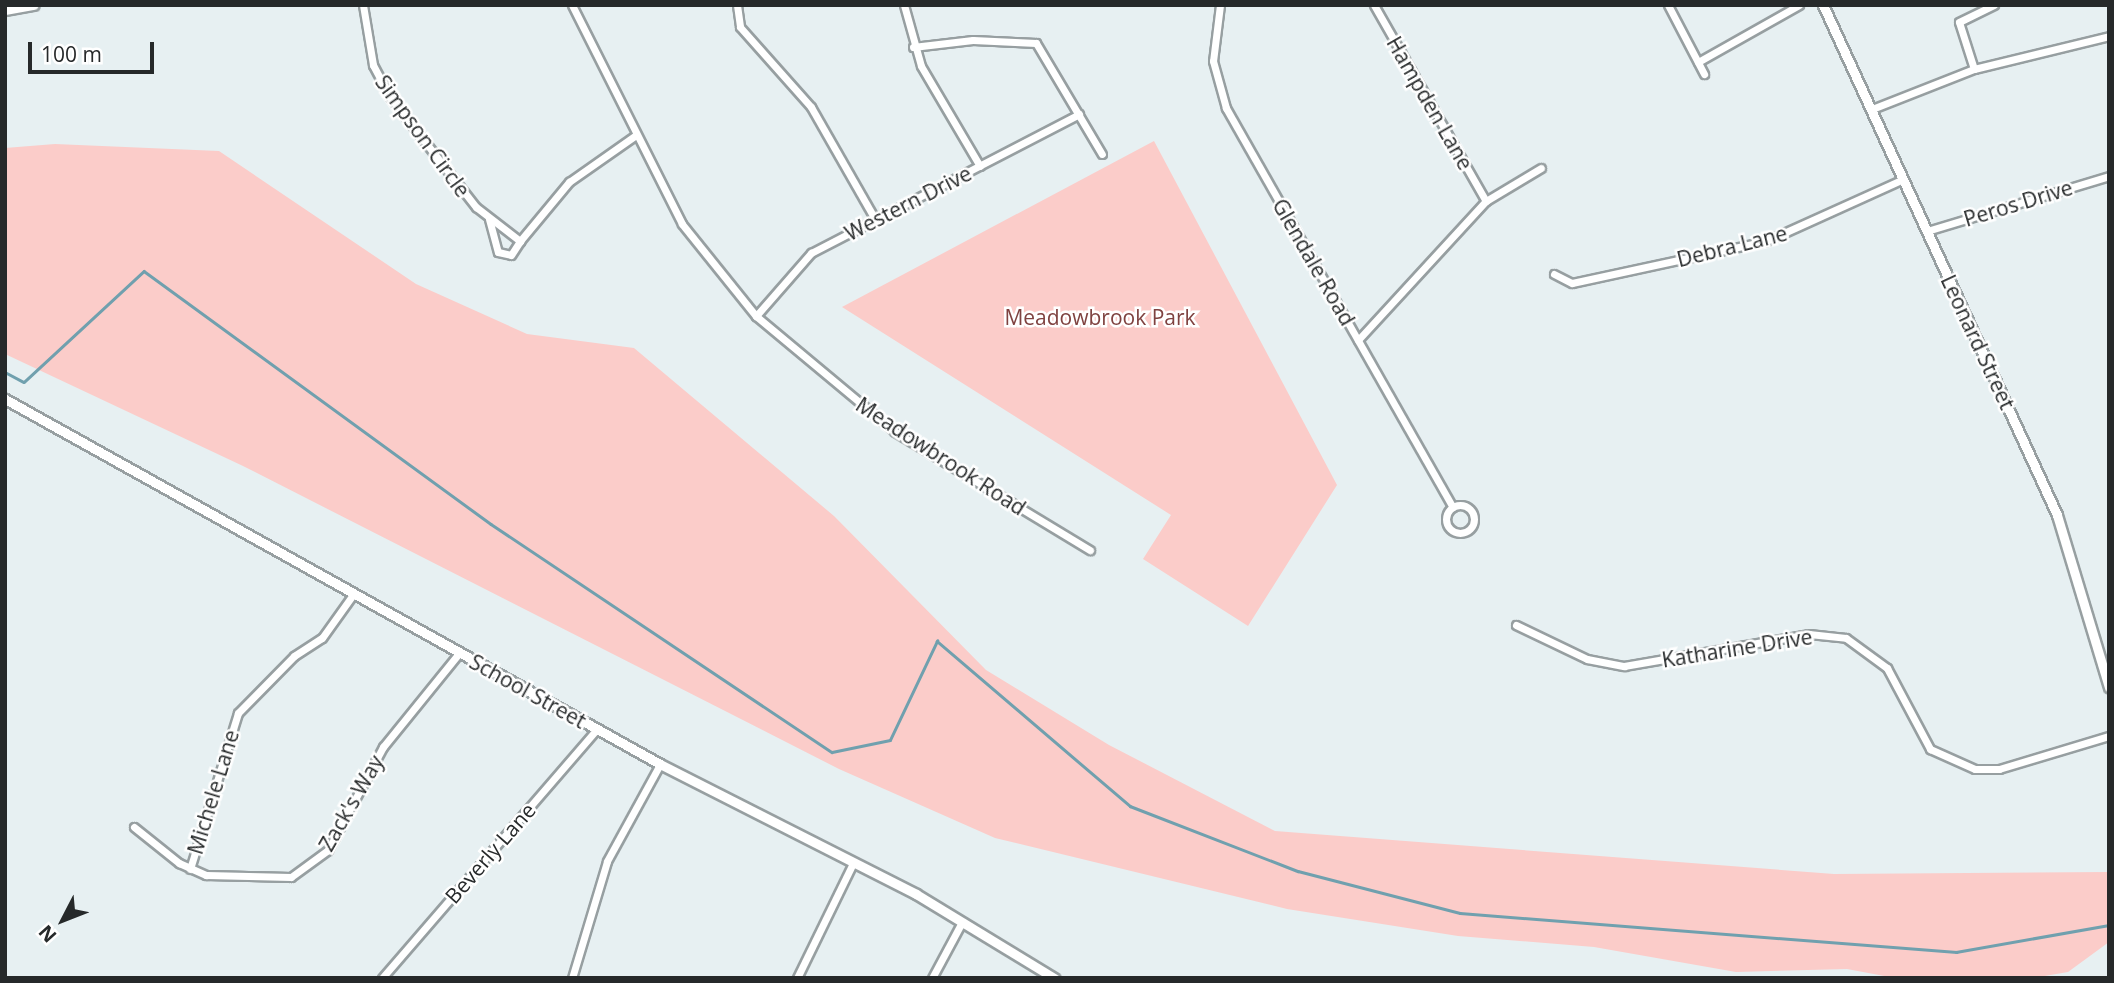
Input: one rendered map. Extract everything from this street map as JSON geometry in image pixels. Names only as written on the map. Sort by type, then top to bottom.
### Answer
[{"type":"street","points":[[5,10],[34,5]]},
{"type":"street","name":"Simpson Circle","points":[[363,5],[381,83],[489,219],[520,241],[512,255],[498,252],[489,219]]},
{"type":"street","name":"Meadowbrook Road","points":[[572,5],[691,239],[756,316],[895,432],[1090,550]]},
{"type":"street","points":[[737,5],[740,27],[811,107],[875,219]]},
{"type":"street","points":[[904,5],[912,47],[980,166]]},
{"type":"street","name":"Glendale Road","points":[[1220,5],[1213,61],[1221,97],[1453,507],[1448,526],[1467,531],[1472,512],[1453,507]]},
{"type":"street","name":"Hampden Lane","points":[[1374,5],[1486,201]]},
{"type":"street","points":[[1668,5],[1704,74]]},
{"type":"street","points":[[1698,62],[1799,5]]},
{"type":"street","name":"Leonard Street","points":[[1823,5],[2060,523],[2109,687]]},
{"type":"street","points":[[1974,69],[1959,22],[1994,5]]},
{"type":"street","points":[[1872,109],[1974,69],[2109,36]]},
{"type":"street","points":[[912,47],[973,40],[1037,43],[1102,154]]},
{"type":"street","name":"Western Drive","points":[[756,316],[811,253],[1079,114]]},
{"type":"street","points":[[520,241],[569,181],[636,135]]},
{"type":"street","points":[[1358,340],[1486,201],[1541,168]]},
{"type":"street","name":"Peros Drive","points":[[1927,231],[2109,176]]},
{"type":"street","name":"Debra Lane","points":[[1554,274],[1572,283],[1773,239],[1903,179]]},
{"type":"street","name":"School Street","points":[[5,399],[352,596],[660,764],[962,922],[1054,978]]},
{"type":"street","name":"Michele Lane","points":[[190,869],[237,713],[294,656],[322,638],[352,596]]},
{"type":"street","name":"Katharine Drive","points":[[1516,625],[1587,659],[1624,666],[1809,634],[1846,638],[1887,668],[1930,749],[1975,769],[1999,769],[2109,736]]},
{"type":"street","name":"Zack's Way","points":[[134,827],[190,869],[264,881],[291,877],[314,863],[337,837],[383,747],[459,653]]},
{"type":"street","name":"Beverly Lane","points":[[382,978],[597,729]]},
{"type":"street","points":[[572,978],[607,861],[660,764]]},
{"type":"street","points":[[797,978],[853,863]]},
{"type":"street","points":[[932,978],[962,922]]},
{"type":"green space","name":"Meadowbrook Park","points":[[1154,141],[1337,485],[1248,626],[1143,559],[1171,515],[842,307]]},
{"type":"green space","points":[[55,144],[219,151],[416,284],[527,334],[634,348],[834,516],[986,670],[1109,745],[1275,831],[1834,874],[2109,872],[2109,942],[2068,972],[2033,978],[1895,978],[1847,969],[1736,972],[1594,947],[1458,936],[1287,909],[995,838],[839,769],[243,466],[5,354],[5,148]]},
{"type":"waterway","points":[[5,372],[24,382],[144,271],[491,524],[832,752],[890,740],[937,641],[1130,806],[1298,871],[1460,913],[1956,952],[2109,925]]}]
